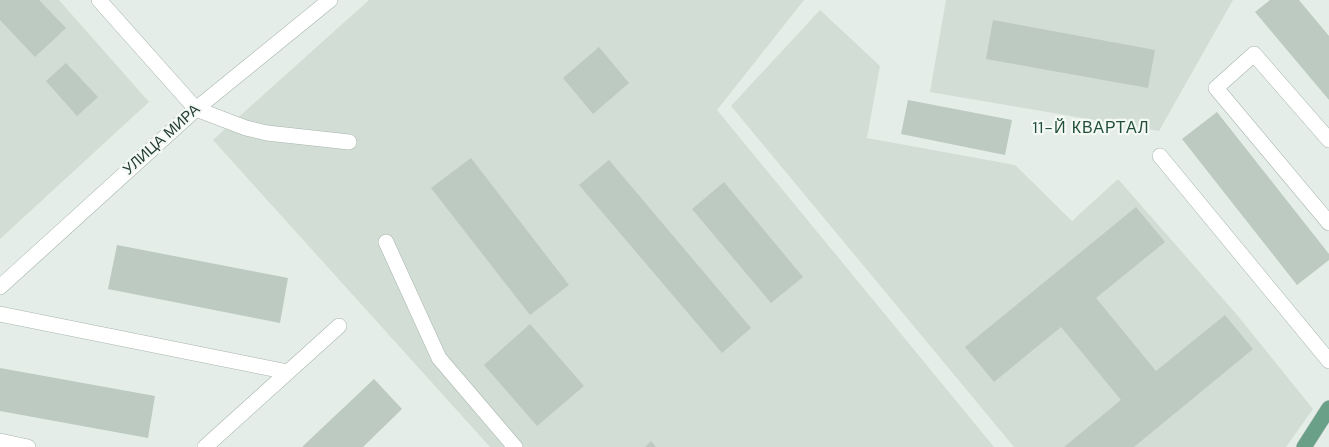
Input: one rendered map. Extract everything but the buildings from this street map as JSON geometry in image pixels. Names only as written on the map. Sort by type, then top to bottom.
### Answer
[{"type":"main road","points":[[1304,447],[1329,408]]},
{"type":"street","points":[[99,0],[196,109],[246,128],[267,133],[349,142]]},
{"type":"street","name":"УЛИЦА МИРА","points":[[0,287],[196,109],[330,0]]},
{"type":"street","points":[[1329,140],[1254,54],[1216,88],[1329,223]]},
{"type":"street","points":[[1160,156],[1329,360]]},
{"type":"street","points":[[386,242],[440,358],[515,447]]},
{"type":"street","points":[[0,314],[288,372]]},
{"type":"street","points":[[205,447],[339,326]]},
{"type":"street","points":[[0,441],[28,447]]},
{"type":"shaded area","points":[[0,0],[59,0],[149,102],[0,239]]},
{"type":"shaded area","points":[[369,0],[804,0],[717,110],[994,447],[490,447],[213,140]]},
{"type":"shaded area","points":[[946,0],[1233,0],[1159,131],[930,92]]},
{"type":"shaded area","points":[[820,10],[880,66],[867,138],[1015,165],[1072,221],[1118,179],[1238,316],[1313,409],[1286,447],[1014,447],[731,106]]},
{"type":"district","name":"11-Й КВАРТАЛ","points":[[1091,129]]}]
